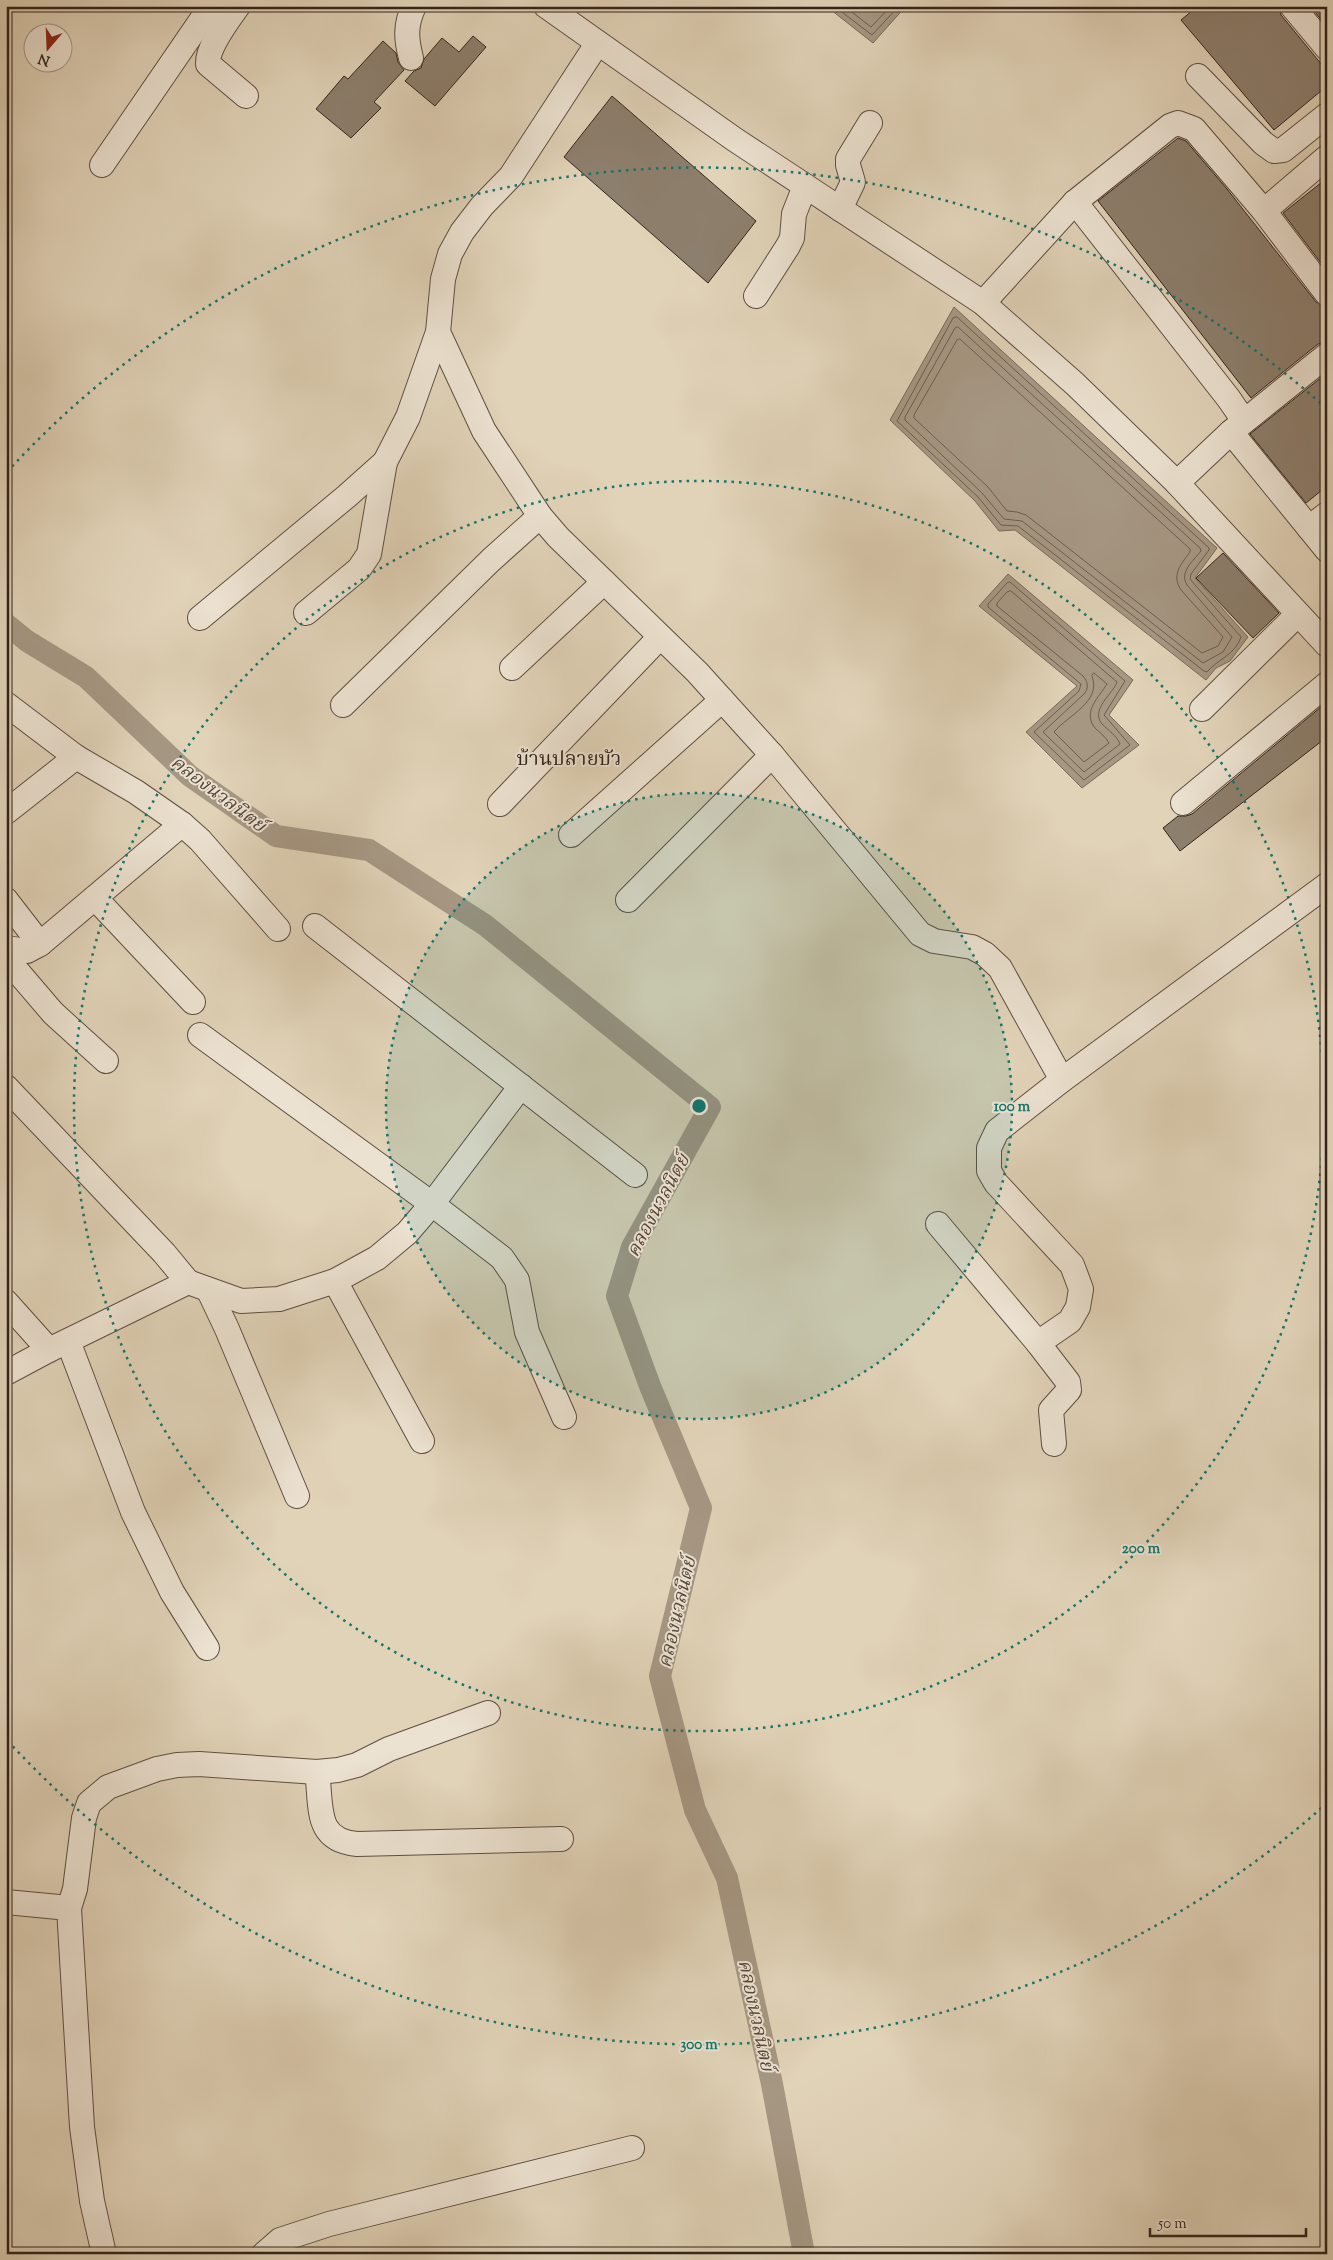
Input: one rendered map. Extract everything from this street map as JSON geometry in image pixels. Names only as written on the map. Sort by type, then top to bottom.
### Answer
[{"type":"street","points":[[102,165],[211,6]]},
{"type":"street","points":[[238,6],[212,47],[208,64],[246,96]]},
{"type":"street","points":[[411,58],[406,37],[410,15],[414,6]]},
{"type":"street","points":[[546,6],[597,44],[805,186],[983,303],[1075,384],[1177,483],[1327,645]]},
{"type":"street","points":[[1292,6],[1327,48]]},
{"type":"street","points":[[200,618],[348,496],[384,462],[408,417],[438,332],[443,279],[450,254],[462,232],[482,206],[511,176],[597,44]]},
{"type":"street","points":[[1198,76],[1263,143],[1274,151],[1283,150],[1327,115]]},
{"type":"street","points":[[840,209],[853,182],[848,165],[850,152],[870,123]]},
{"type":"street","points":[[983,303],[1075,202],[1170,126],[1178,123],[1194,128],[1264,211],[1327,294]]},
{"type":"street","points":[[1264,211],[1327,157]]},
{"type":"street","points":[[756,296],[792,238],[794,214],[805,186]]},
{"type":"street","points":[[1075,202],[1229,399],[1238,427],[1318,521],[1327,550]]},
{"type":"street","points":[[438,332],[484,431],[540,516],[558,537],[697,672],[772,755],[920,934],[934,941],[972,946],[985,954],[1000,968],[1062,1080]]},
{"type":"street","points":[[1177,483],[1238,427],[1327,355]]},
{"type":"street","points":[[306,613],[358,569],[369,554],[384,462]]},
{"type":"street","points":[[343,705],[491,560],[540,516]]},
{"type":"street","points":[[512,668],[604,582]]},
{"type":"street","points":[[1202,709],[1298,614]]},
{"type":"street","points":[[500,804],[660,637]]},
{"type":"street","points":[[1183,803],[1327,684]]},
{"type":"street","points":[[571,835],[722,700]]},
{"type":"street","points":[[6,704],[76,757],[136,792],[182,824],[200,840],[278,929]]},
{"type":"street","points":[[628,900],[772,755]]},
{"type":"street","points":[[6,812],[76,757]]},
{"type":"street","points":[[6,948],[27,951],[40,944],[182,824]]},
{"type":"street","points":[[1038,1344],[1070,1321],[1078,1307],[1081,1289],[1072,1265],[996,1183],[989,1172],[989,1148],[997,1131],[1062,1080],[1327,885]]},
{"type":"street","points":[[95,898],[193,1002]]},
{"type":"street","points":[[6,900],[40,944]]},
{"type":"street","points":[[315,926],[634,1175]]},
{"type":"street","points":[[6,958],[53,1013],[106,1061]]},
{"type":"street","points":[[200,1035],[432,1204],[502,1258],[517,1280],[527,1332],[564,1417]]},
{"type":"street","points":[[6,1087],[157,1245],[188,1282],[241,1301],[279,1298],[335,1281],[384,1251],[407,1233],[432,1204],[521,1086]]},
{"type":"street","points":[[938,1224],[1068,1382],[1069,1390],[1051,1410],[1054,1444]]},
{"type":"street","points":[[335,1281],[422,1441]]},
{"type":"street","points":[[6,1374],[188,1282]]},
{"type":"street","points":[[210,1291],[228,1329],[297,1496]]},
{"type":"street","points":[[6,1302],[59,1346],[133,1512],[172,1592],[207,1648]]},
{"type":"street","points":[[104,2254],[92,2201],[82,2127],[69,1908],[76,1890],[84,1818],[88,1803],[108,1786],[157,1769],[185,1765],[199,1764],[317,1772],[357,1765],[389,1750],[488,1713]]},
{"type":"street","points":[[317,1772],[324,1828],[331,1836],[343,1843],[561,1839]]},
{"type":"street","points":[[6,1902],[69,1908]]},
{"type":"street","points":[[264,2254],[280,2240],[328,2224],[632,2148]]},
{"type":"water","points":[[826,6],[906,6],[873,43]]},
{"type":"water","points":[[954,307],[1217,548],[1195,578],[1248,637],[1230,661],[1216,668],[1206,680],[1015,530],[999,531],[975,501],[890,420]]},
{"type":"water","points":[[1008,574],[1133,680],[1109,715],[1139,745],[1082,788],[1026,732],[1077,686],[979,606]]},
{"type":"building","points":[[1198,6],[1279,6],[1281,15],[1327,71],[1327,86],[1274,130],[1181,20]]},
{"type":"building","points":[[1310,6],[1327,6],[1327,21],[1324,23]]},
{"type":"building","points":[[473,36],[486,47],[435,106],[405,81],[414,71],[421,68],[424,59],[442,38],[459,52]]},
{"type":"building","points":[[383,41],[396,53],[398,62],[404,70],[374,102],[381,108],[351,138],[316,109],[344,76],[348,79]]},
{"type":"building","points":[[612,96],[756,221],[708,283],[564,157]]},
{"type":"building","points":[[1178,138],[1186,141],[1227,189],[1316,302],[1327,307],[1327,342],[1318,344],[1251,398],[1098,201]]},
{"type":"building","points":[[1327,178],[1327,271],[1283,213]]},
{"type":"building","points":[[1327,373],[1327,486],[1306,503],[1250,434]]},
{"type":"building","points":[[1223,553],[1279,613],[1253,638],[1196,578]]},
{"type":"building","points":[[1327,702],[1327,737],[1180,851],[1163,828],[1178,816],[1192,814]]},
{"type":"waterway","name":"คลองนวลนิตย์","points":[[6,624],[27,641],[86,677],[190,776],[276,836],[369,850],[485,925],[710,1107],[632,1247],[617,1296],[650,1386],[701,1508],[660,1676],[695,1810],[727,1878],[772,2084],[804,2254]]},
{"type":"district","name":"บ้านปลายบัว","points":[[569,758]]}]
